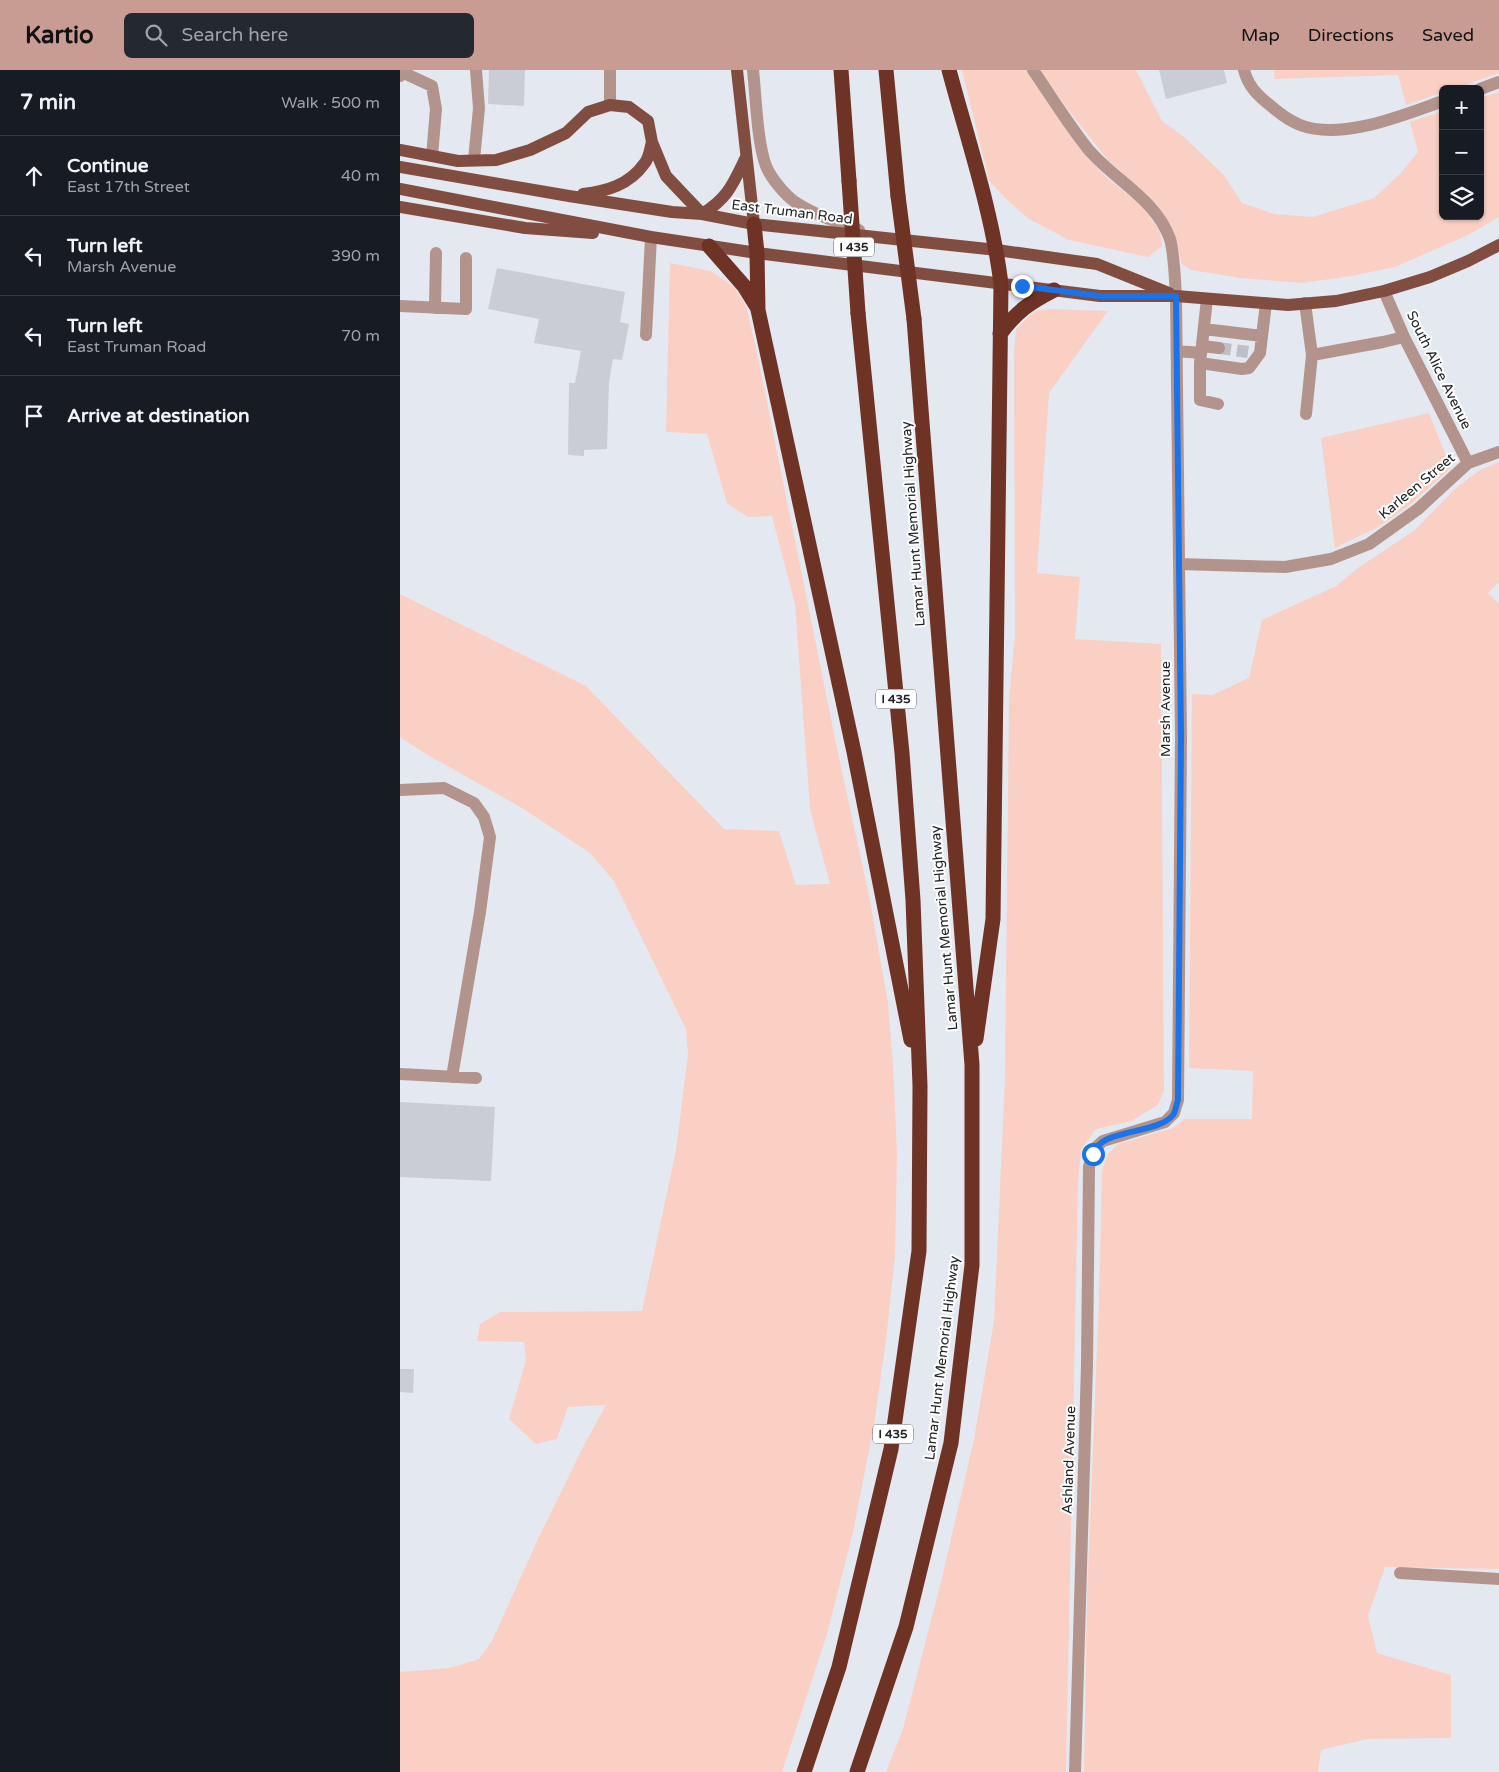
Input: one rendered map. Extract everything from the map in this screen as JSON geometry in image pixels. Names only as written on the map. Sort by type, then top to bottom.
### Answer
[{"type":"highway","name":"Lamar Hunt Memorial Highway","points":[[804,1772],[839,1667],[891,1449],[919,1251],[920,1086],[913,900],[902,753],[858,313],[841,70]]},
{"type":"highway","name":"Lamar Hunt Memorial Highway","points":[[857,1772],[906,1626],[951,1443],[972,1265],[972,1065],[914,320],[898,196],[886,70]]},
{"type":"highway","points":[[949,70],[984,194],[1001,284],[993,919],[972,1065]]},
{"type":"highway","points":[[754,224],[757,254],[758,310],[854,752],[920,1086]]},
{"type":"highway","points":[[709,246],[744,286],[758,310]]},
{"type":"highway","points":[[1000,334],[1014,315],[1032,301],[1054,290]]},
{"type":"main road","points":[[737,70],[754,224]]},
{"type":"main road","points":[[400,150],[458,161],[496,160],[530,150],[566,133],[588,112],[610,105],[629,108],[648,122],[652,142],[666,176],[702,214],[716,205],[730,189],[746,157]]},
{"type":"main road","points":[[569,196],[602,192],[624,184],[645,164],[652,142]]},
{"type":"main road","name":"East Truman Road","points":[[400,167],[569,196],[672,212],[702,214],[754,224],[996,250],[1097,264],[1176,296]]},
{"type":"main road","name":"East Truman Road","points":[[400,188],[651,237],[757,254],[1100,296],[1176,296],[1288,305],[1336,301],[1384,291],[1430,277],[1499,246]]},
{"type":"main road","points":[[400,208],[525,228],[651,237]]},
{"type":"street","points":[[474,160],[480,108],[476,70]]},
{"type":"street","points":[[610,70],[610,105]]},
{"type":"street","points":[[753,70],[761,147],[766,167],[779,186],[795,202],[819,214],[877,237]]},
{"type":"street","name":"Marsh Avenue","points":[[1033,70],[1089,150],[1117,178],[1149,204],[1159,218],[1170,240],[1176,296],[1181,738],[1178,1100],[1174,1113],[1166,1122],[1103,1141],[1094,1149]]},
{"type":"street","points":[[1244,70],[1256,95],[1279,112],[1301,125],[1330,130],[1388,120],[1439,103]]},
{"type":"street","points":[[400,76],[404,73],[432,86],[436,109],[432,156]]},
{"type":"street","points":[[1484,88],[1499,82]]},
{"type":"street","points":[[646,335],[651,237]]},
{"type":"street","points":[[436,252],[436,308]]},
{"type":"street","points":[[400,306],[466,310],[466,258]]},
{"type":"street","name":"South Alice Avenue","points":[[1384,291],[1404,336],[1468,463]]},
{"type":"street","points":[[1207,299],[1201,354],[1200,400],[1218,404]]},
{"type":"street","points":[[1177,350],[1201,354],[1242,369],[1249,368],[1262,336],[1266,303]]},
{"type":"street","points":[[1305,303],[1312,355],[1306,414]]},
{"type":"street","points":[[1204,329],[1262,336]]},
{"type":"street","points":[[1312,355],[1383,342],[1404,336]]},
{"type":"street","points":[[1201,354],[1219,348]]},
{"type":"street","name":"Karleen Street","points":[[1179,564],[1285,567],[1331,559],[1369,544],[1418,509],[1468,463],[1499,452]]},
{"type":"street","points":[[400,790],[444,788],[474,803],[484,817],[490,838],[480,912],[452,1077]]},
{"type":"street","points":[[400,1074],[476,1078]]},
{"type":"street","name":"Ashland Avenue","points":[[1075,1772],[1087,1365],[1089,1167],[1094,1149]]},
{"type":"street","points":[[1400,1573],[1499,1579]]},
{"type":"shaded area","points":[[962,70],[1026,70],[1080,149],[1106,177],[1141,205],[1160,231],[1162,246],[1148,257],[1069,240],[1029,219],[1005,198],[989,180]]},
{"type":"shaded area","points":[[1040,70],[1136,70],[1162,121],[1184,137],[1223,174],[1242,203],[1274,214],[1313,217],[1374,198],[1400,174],[1418,152],[1410,122],[1439,112],[1439,220],[1484,220],[1484,97],[1499,92],[1499,217],[1468,235],[1395,267],[1352,276],[1302,283],[1241,278],[1191,270],[1182,264],[1173,229],[1156,203],[1109,161],[1069,111]]},
{"type":"shaded area","points":[[1274,70],[1499,70],[1499,73],[1464,85],[1439,85],[1439,93],[1406,105],[1398,75],[1274,79]]},
{"type":"shaded area","points":[[670,263],[711,271],[734,287],[746,306],[869,895],[888,1003],[897,1153],[895,1255],[887,1332],[874,1425],[853,1532],[827,1634],[782,1772],[400,1772],[400,1672],[450,1668],[479,1659],[492,1641],[538,1539],[584,1445],[606,1405],[568,1407],[557,1439],[536,1444],[509,1419],[526,1360],[524,1342],[477,1341],[480,1324],[500,1312],[642,1311],[676,1150],[688,1055],[686,1029],[614,881],[590,853],[522,808],[426,754],[400,737],[400,594],[586,686],[724,829],[779,831],[796,885],[830,884],[810,809],[795,604],[772,516],[748,517],[727,503],[707,434],[666,432]]},
{"type":"shaded area","points":[[1050,309],[1108,311],[1049,393],[1037,573],[1080,577],[1075,639],[1161,644],[1164,1090],[1158,1105],[1131,1121],[1096,1129],[1081,1150],[1078,1182],[1066,1772],[886,1772],[903,1729],[942,1578],[974,1439],[994,1321],[1005,1078],[1009,700],[1015,635],[1014,352],[1016,329],[1035,311]]},
{"type":"shaded area","points":[[1429,413],[1451,468],[1410,505],[1378,527],[1335,548],[1321,438]]},
{"type":"shaded area","points":[[1499,462],[1499,582],[1488,593],[1499,604],[1499,1569],[1385,1567],[1368,1616],[1377,1653],[1451,1675],[1451,1738],[1367,1739],[1321,1750],[1318,1772],[1084,1772],[1087,1598],[1102,1171],[1108,1154],[1118,1144],[1173,1128],[1185,1119],[1252,1119],[1253,1071],[1189,1068],[1192,694],[1212,695],[1249,678],[1262,620],[1336,586],[1358,568],[1415,530],[1457,487],[1480,470]]},
{"type":"building","points":[[489,70],[525,70],[524,106],[488,104]]},
{"type":"building","points":[[1159,70],[1224,70],[1227,83],[1166,99]]},
{"type":"building","points":[[497,268],[625,292],[620,322],[629,324],[622,360],[613,359],[609,382],[607,449],[584,450],[584,456],[568,455],[569,383],[575,383],[581,351],[534,343],[539,319],[488,309]]},
{"type":"building","points":[[400,1102],[495,1107],[491,1181],[400,1177]]},
{"type":"building","points":[[400,1369],[414,1369],[413,1393],[400,1392]]},
{"type":"tunnel","points":[[1219,348],[1248,352]]},
{"type":"route","points":[[1022,286],[1100,296],[1176,296],[1181,738],[1178,1100],[1174,1113],[1166,1122],[1103,1141],[1094,1149],[1093,1154]]}]
